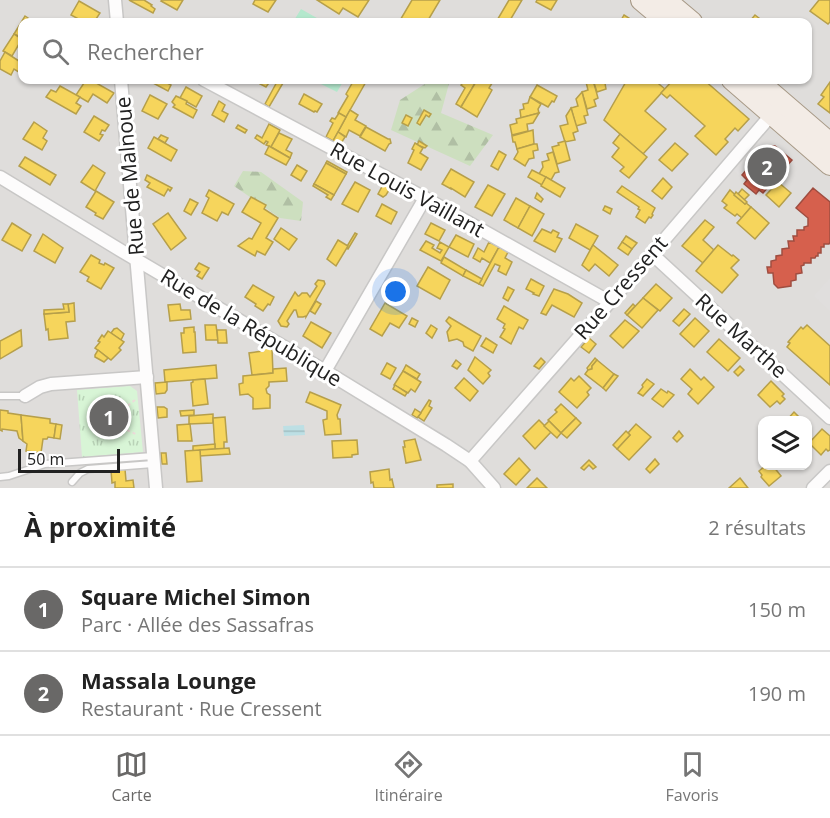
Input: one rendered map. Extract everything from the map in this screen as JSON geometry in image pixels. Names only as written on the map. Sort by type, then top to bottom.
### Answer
[{"type":"main road","points":[[641,0],[662,18]]},
{"type":"main road","points":[[666,0],[687,18]]},
{"type":"main road","points":[[737,84],[830,165]]},
{"type":"main road","points":[[763,84],[830,143]]},
{"type":"street","points":[[115,0],[117,18]]},
{"type":"street","name":"Rue de Malnoue","points":[[121,84],[156,488]]},
{"type":"street","name":"Rue Louis Vaillant","points":[[211,84],[425,198],[610,302]]},
{"type":"street","name":"Rue Cressent","points":[[470,461],[772,114]]},
{"type":"street","name":"Rue de la République","points":[[0,177],[446,445],[470,461],[494,488]]},
{"type":"street","points":[[325,371],[425,198]]},
{"type":"street","name":"Rue Marthe","points":[[652,254],[830,418]]},
{"type":"street","points":[[25,396],[40,387],[51,384],[147,376]]},
{"type":"street","points":[[813,488],[830,471]]},
{"type":"lane","points":[[0,396],[25,396]]},
{"type":"lane","points":[[0,477],[45,464],[154,460]]},
{"type":"lane","points":[[72,482],[80,473],[88,469],[154,460]]},
{"type":"path","points":[[138,399],[123,409],[119,414],[118,424],[141,436]]},
{"type":"shaded area","points":[[0,0],[830,0],[830,488],[0,488]]},
{"type":"shaded area","points":[[760,141],[766,147],[740,176],[734,171]]},
{"type":"shaded area","points":[[830,278],[830,311],[814,296]]},
{"type":"green space","points":[[301,9],[317,18],[295,18]]},
{"type":"green space","points":[[321,84],[342,84],[337,92]]},
{"type":"green space","points":[[425,84],[449,84],[441,113],[493,135],[470,166],[391,130],[400,100]]},
{"type":"green space","points":[[243,171],[261,172],[303,202],[301,221],[280,218],[234,186]]},
{"type":"green space","points":[[130,386],[137,391],[143,452],[82,457],[77,390]]},
{"type":"water","points":[[304,425],[305,435],[284,436],[283,426]]},
{"type":"building: Logements","points":[[129,0],[144,0],[155,9],[153,13]]},
{"type":"building: Logements","points":[[162,0],[183,0],[177,10]]},
{"type":"building: Logements","points":[[255,0],[276,0],[268,12],[253,4]]},
{"type":"building: Logements","points":[[317,0],[369,0],[358,17],[343,8],[339,14]]},
{"type":"building: Logements","points":[[412,0],[440,0],[429,18],[401,18]]},
{"type":"building: Logements","points":[[509,0],[522,0],[511,18],[498,18]]},
{"type":"building: Logements","points":[[537,0],[557,0],[551,10],[536,2]]},
{"type":"building: Logements","points":[[819,0],[830,0],[830,22],[828,24],[810,11]]},
{"type":"building: Logements","points":[[79,1],[100,13],[97,18],[77,18],[71,15]]},
{"type":"building: Logements","points":[[14,34],[18,36],[18,46],[12,56],[3,51]]},
{"type":"building: Logements","points":[[5,52],[18,60],[18,72],[14,69],[11,75],[0,69],[0,61]]},
{"type":"building: Logements","points":[[830,82],[830,113],[818,104],[824,97],[821,95]]},
{"type":"building: Logements","points":[[83,84],[98,84],[114,93],[107,103],[93,94],[88,102],[76,95]]},
{"type":"building: Logements","points":[[155,84],[171,85],[168,91]]},
{"type":"building: Logements","points":[[276,84],[282,84],[269,107],[265,104]]},
{"type":"building: Logements","points":[[352,84],[365,84],[346,117],[338,113],[348,96],[346,94]]},
{"type":"building: Logements","points":[[475,84],[461,107],[456,104],[465,88],[461,85]]},
{"type":"building: Logements","points":[[475,84],[492,84],[489,88],[492,90],[477,117],[461,107]]},
{"type":"building: Logements","points":[[586,84],[594,84],[598,98],[594,100],[596,106],[587,109],[582,92],[588,90]]},
{"type":"building: Logements","points":[[594,84],[605,84],[606,89],[597,92]]},
{"type":"building: Logements","points":[[625,84],[659,84],[665,89],[645,111],[666,129],[643,154],[604,120]]},
{"type":"building: Logements","points":[[669,84],[709,84],[749,119],[738,131],[735,128],[725,139],[728,142],[716,155],[695,136],[705,126],[670,95],[667,98],[661,93]]},
{"type":"building: Logements","points":[[537,85],[557,96],[548,107],[530,97]]},
{"type":"building: Logements","points":[[60,86],[80,97],[76,103],[81,106],[76,114],[46,97],[51,90],[56,92]]},
{"type":"building: Logements","points":[[186,87],[202,96],[196,107],[180,98]]},
{"type":"building: Logements","points":[[582,92],[588,115],[584,116],[586,123],[576,126],[571,108],[578,106],[576,99]]},
{"type":"building: Logements","points":[[304,94],[322,104],[317,112],[299,104]]},
{"type":"building: Logements","points":[[150,95],[167,104],[158,119],[142,111]]},
{"type":"building: Logements","points":[[176,96],[187,101],[186,104],[197,110],[193,118],[173,107],[175,105],[172,102]]},
{"type":"building: Logements","points":[[530,97],[541,104],[538,109],[539,113],[521,118],[520,110],[524,109],[523,104],[528,103]]},
{"type":"building: Logements","points":[[219,101],[225,105],[222,111],[228,114],[224,122],[212,115]]},
{"type":"building: Logements","points":[[571,108],[578,131],[573,133],[575,140],[565,142],[560,126],[568,124],[566,116]]},
{"type":"building: Logements","points":[[350,110],[358,115],[355,120],[366,126],[360,136],[349,130],[346,137],[338,132]]},
{"type":"building: Logements","points":[[424,110],[431,114],[429,117],[426,115],[420,125],[417,123]]},
{"type":"building: Logements","points":[[339,113],[346,117],[333,141],[326,137],[333,123],[330,121],[332,118],[335,119]]},
{"type":"building: Logements","points":[[539,113],[533,123],[527,124],[528,131],[512,135],[510,125],[517,123],[516,119]]},
{"type":"building: Logements","points":[[406,115],[412,118],[408,126],[402,123]]},
{"type":"building: Logements","points":[[94,116],[109,125],[105,131],[102,130],[100,134],[103,135],[99,141],[84,132]]},
{"type":"building: Logements","points":[[34,122],[47,131],[43,138],[47,141],[42,150],[23,139]]},
{"type":"building: Logements","points":[[269,124],[280,130],[271,147],[266,145],[268,142],[264,144],[255,138],[257,135],[262,138]]},
{"type":"building: Logements","points":[[238,125],[247,130],[245,133],[236,128]]},
{"type":"building: Logements","points":[[366,127],[390,139],[391,143],[385,151],[360,137]]},
{"type":"building: Logements","points":[[533,130],[534,144],[517,149],[512,136]]},
{"type":"building: Logements","points":[[338,132],[345,137],[340,145],[333,141]]},
{"type":"building: Logements","points":[[279,133],[292,139],[286,150],[292,153],[290,158],[271,147]]},
{"type":"building: Logements","points":[[620,134],[647,157],[629,178],[620,171],[624,167],[612,157],[619,148],[613,143]]},
{"type":"building: Logements","points":[[161,135],[168,138],[165,143],[158,139]]},
{"type":"building: Logements","points":[[154,137],[177,150],[171,161],[148,148]]},
{"type":"building: Logements","points":[[419,141],[427,146],[425,148],[417,145]]},
{"type":"building: Logements","points":[[565,141],[570,160],[557,164],[552,147]]},
{"type":"building: Logements","points":[[415,143],[423,148],[420,153],[428,158],[421,170],[408,163]]},
{"type":"building: Logements","points":[[675,143],[688,154],[672,171],[659,160]]},
{"type":"building: Logements","points":[[537,144],[538,150],[533,151],[534,158],[529,159],[525,166],[514,159],[518,152],[517,149]]},
{"type":"building: Logements","points":[[269,146],[290,158],[286,165],[265,154]]},
{"type":"building: Logements","points":[[499,151],[506,155],[498,170],[491,166]]},
{"type":"building: Logements","points":[[553,152],[559,172],[555,173],[551,180],[539,174],[543,167],[542,162],[549,160],[547,154]]},
{"type":"building: Logements","points":[[25,157],[56,175],[50,185],[19,166]]},
{"type":"building: Logements","points":[[327,161],[347,172],[346,174],[326,163]]},
{"type":"building: Logements","points":[[326,163],[346,174],[334,195],[314,184]]},
{"type":"building: Logements","points":[[93,165],[105,173],[95,191],[81,182]]},
{"type":"building: Logements","points":[[297,165],[307,171],[301,181],[291,175]]},
{"type":"building: Logements","points":[[451,169],[474,182],[465,197],[442,184]]},
{"type":"building: Logements","points":[[532,170],[546,177],[542,185],[528,177]]},
{"type":"building: Logements","points":[[147,175],[172,188],[170,191],[168,189],[164,196],[147,187],[150,183],[145,180]]},
{"type":"building: Logements","points":[[546,177],[565,188],[560,197],[541,186]]},
{"type":"building: Logements","points":[[663,178],[672,187],[662,199],[652,191]]},
{"type":"building: Logements","points":[[355,182],[370,190],[358,212],[342,204]]},
{"type":"building: Logements","points":[[778,182],[791,193],[779,207],[766,195]]},
{"type":"building: Logements","points":[[384,183],[391,187],[383,197],[378,194]]},
{"type":"building: Logements","points":[[314,184],[334,195],[331,200],[326,197],[328,195],[313,186]]},
{"type":"building: Logements","points":[[488,185],[505,194],[492,216],[475,207]]},
{"type":"building: Logements","points":[[622,186],[655,208],[651,218],[649,217],[645,223],[636,217],[640,210],[639,207],[617,192]]},
{"type":"building: Logements","points":[[742,189],[749,195],[744,200],[738,194]]},
{"type":"building: Logements","points":[[209,190],[234,204],[228,215],[222,212],[217,221],[202,213],[209,198],[206,196]]},
{"type":"building: Logements","points":[[730,190],[751,207],[742,218],[724,208],[727,205],[722,201]]},
{"type":"building: Logements","points":[[96,191],[114,202],[103,219],[86,207]]},
{"type":"building: Logements","points":[[736,192],[747,202],[745,204],[734,195]]},
{"type":"building: Logements","points":[[537,193],[543,199],[541,202],[535,198]]},
{"type":"building: Logements","points":[[251,197],[266,205],[264,209],[278,218],[266,238],[273,242],[265,255],[257,251],[255,256],[238,246],[249,238],[252,239],[261,223],[242,212]]},
{"type":"building: Logements","points":[[516,198],[530,206],[518,228],[504,220]]},
{"type":"building: Logements","points":[[190,199],[198,203],[191,215],[184,211]]},
{"type":"building: Logements","points":[[382,204],[397,212],[391,224],[376,216]]},
{"type":"building: Logements","points":[[530,206],[544,214],[532,236],[518,228]]},
{"type":"building: Logements","points":[[605,206],[612,209],[610,214],[603,210]]},
{"type":"building: Logements","points":[[751,207],[769,223],[755,239],[737,223]]},
{"type":"building: Logements","points":[[168,213],[186,238],[171,250],[153,224]]},
{"type":"building: Logements","points":[[705,220],[714,227],[703,240],[714,250],[703,263],[682,246]]},
{"type":"building: Logements","points":[[12,223],[31,235],[22,251],[2,240]]},
{"type":"building: Logements","points":[[431,223],[445,230],[439,241],[425,234]]},
{"type":"building: Logements","points":[[576,224],[598,236],[590,250],[569,238]]},
{"type":"building: Logements","points":[[281,228],[297,239],[289,250],[274,239]]},
{"type":"building: Logements","points":[[542,229],[551,233],[553,230],[559,233],[557,237],[562,239],[555,252],[534,241]]},
{"type":"building: Logements","points":[[355,233],[357,234],[348,249],[346,248]]},
{"type":"building: Logements","points":[[43,234],[63,248],[55,263],[34,251]]},
{"type":"building: Logements","points":[[456,235],[474,244],[468,257],[449,247]]},
{"type":"building: Logements","points":[[626,236],[637,243],[632,249],[622,242]]},
{"type":"building: Logements","points":[[338,240],[348,246],[336,266],[327,259]]},
{"type":"building: Logements","points":[[426,241],[434,245],[432,248],[440,253],[442,250],[437,248],[440,242],[449,247],[441,261],[420,250]]},
{"type":"building: Logements","points":[[489,242],[499,247],[490,263],[482,258],[480,262],[473,258],[478,248],[484,252]]},
{"type":"building: Logements","points":[[622,242],[632,249],[628,255],[618,248]]},
{"type":"building: Logements","points":[[593,245],[618,265],[609,276],[595,264],[589,271],[582,265]]},
{"type":"building: Logements","points":[[718,245],[739,260],[731,268],[738,275],[722,293],[696,271]]},
{"type":"building: Logements","points":[[499,247],[508,252],[505,258],[512,262],[506,275],[498,271],[500,266],[495,264],[483,286],[479,284]]},
{"type":"building: Logements","points":[[91,255],[100,260],[99,263],[104,265],[105,263],[114,268],[101,289],[87,281],[89,277],[80,272]]},
{"type":"building: Logements","points":[[444,257],[466,270],[463,276],[441,263]]},
{"type":"building: Logements","points":[[199,263],[209,268],[202,279],[197,276],[200,272],[195,269]]},
{"type":"building: Logements","points":[[428,267],[450,280],[440,299],[417,286]]},
{"type":"building: Logements","points":[[466,270],[482,279],[479,284],[463,276]]},
{"type":"building: Logements","points":[[531,279],[544,286],[539,296],[526,289]]},
{"type":"building: Logements","points":[[318,280],[324,281],[325,284],[306,317],[298,317],[294,310],[287,321],[289,324],[287,327],[281,326],[278,321],[295,292],[298,296],[307,293],[310,297]]},
{"type":"building: Logements","points":[[656,284],[672,298],[660,311],[643,298]]},
{"type":"building: Logements","points":[[253,285],[274,297],[263,311],[245,297]]},
{"type":"building: Logements","points":[[508,287],[514,290],[508,301],[503,298]]},
{"type":"building: Logements","points":[[554,289],[582,303],[574,317],[552,305],[546,315],[541,313]]},
{"type":"building: Logements","points":[[643,298],[658,310],[642,328],[627,315]]},
{"type":"building: Logements","points":[[316,301],[321,304],[315,314],[310,311]]},
{"type":"building: Logements","points":[[74,303],[75,321],[66,322],[68,338],[49,340],[44,314],[69,312],[68,304]]},
{"type":"building: Logements","points":[[385,303],[407,316],[399,328],[390,323],[382,336],[370,329]]},
{"type":"building: Logements","points":[[63,304],[68,304],[69,312],[44,314],[44,310],[64,309]]},
{"type":"building: Logements","points":[[180,304],[181,310],[190,310],[191,319],[170,321],[168,305]]},
{"type":"building: Logements","points":[[633,304],[635,306],[627,315],[625,313]]},
{"type":"building: Logements","points":[[504,306],[528,320],[523,329],[519,327],[511,344],[500,337],[505,324],[497,319]]},
{"type":"building: Logements","points":[[684,309],[690,314],[679,326],[673,321]]},
{"type":"building: Logements","points":[[449,317],[481,336],[473,351],[457,339],[449,341],[447,332],[451,326],[446,321]]},
{"type":"building: Logements","points":[[412,318],[418,321],[415,327],[409,324]]},
{"type":"building: Logements","points":[[695,318],[709,331],[694,347],[680,334]]},
{"type":"building: Logements","points":[[625,320],[639,331],[623,348],[610,336]]},
{"type":"building: Logements","points":[[311,322],[331,333],[322,348],[303,336]]},
{"type":"building: Logements","points":[[205,325],[216,325],[218,340],[206,340]]},
{"type":"building: Logements","points":[[431,325],[437,329],[432,338],[426,333]]},
{"type":"building: Logements","points":[[807,325],[830,346],[830,385],[787,347],[790,343],[788,342],[801,327],[803,329]]},
{"type":"building: Logements","points":[[194,327],[196,352],[183,353],[181,333],[184,333],[184,328]]},
{"type":"building: Logements","points":[[117,328],[124,334],[121,340],[111,333]]},
{"type":"building: Logements","points":[[21,330],[22,346],[0,359],[0,341]]},
{"type":"building: Logements","points":[[217,330],[226,330],[227,343],[218,343]]},
{"type":"building: Logements","points":[[108,331],[124,342],[119,348],[121,350],[111,360],[95,348],[102,335],[104,337]]},
{"type":"building: Logements","points":[[486,338],[497,345],[493,353],[481,346]]},
{"type":"building: Logements","points":[[589,338],[596,344],[589,353],[581,347]]},
{"type":"building: Logements","points":[[719,339],[740,358],[728,371],[707,352]]},
{"type":"building: Logements","points":[[261,342],[272,349],[273,373],[252,375],[249,353],[262,351]]},
{"type":"building: Logements","points":[[98,350],[108,358],[104,362],[95,357]]},
{"type":"building: Logements","points":[[475,357],[491,370],[488,373],[490,376],[483,384],[468,370]]},
{"type":"building: Logements","points":[[541,358],[545,362],[539,369],[534,366]]},
{"type":"building: Logements","points":[[595,358],[597,360],[592,369],[588,370],[587,368]]},
{"type":"building: Logements","points":[[456,360],[461,364],[457,369],[452,366]]},
{"type":"building: Logements","points":[[597,360],[614,374],[603,388],[585,374],[592,369]]},
{"type":"building: Logements","points":[[387,363],[396,368],[390,379],[381,374]]},
{"type":"building: Logements","points":[[216,365],[217,378],[165,382],[164,370]]},
{"type":"building: Logements","points":[[406,365],[420,374],[417,379],[403,371]]},
{"type":"building: Logements","points":[[740,366],[744,370],[738,376],[734,372]]},
{"type":"building: Logements","points":[[286,368],[287,381],[269,382],[266,389],[270,395],[270,408],[253,409],[253,398],[248,394],[240,395],[239,384],[243,383],[243,376],[273,373],[273,369]]},
{"type":"building: Logements","points":[[690,369],[701,380],[704,377],[714,387],[698,404],[688,394],[692,389],[681,379]]},
{"type":"building: Logements","points":[[403,371],[421,382],[415,392],[411,389],[408,393],[394,385]]},
{"type":"building: Logements","points":[[614,374],[618,376],[606,391],[603,388]]},
{"type":"building: Logements","points":[[579,376],[591,388],[587,392],[589,395],[577,408],[559,392],[571,378],[574,381]]},
{"type":"building: Logements","points":[[464,378],[478,391],[470,401],[455,388]]},
{"type":"building: Logements","points":[[205,379],[208,404],[193,406],[191,383],[193,380]]},
{"type":"building: Logements","points":[[647,379],[654,384],[643,396],[638,393]]},
{"type":"building: Logements","points":[[771,381],[784,394],[782,396],[785,399],[780,404],[777,401],[770,407],[758,395]]},
{"type":"building: Logements","points":[[167,382],[165,393],[156,394],[155,383]]},
{"type":"building: Logements","points":[[395,385],[407,393],[405,396],[393,389]]},
{"type":"building: Logements","points":[[661,389],[674,395],[663,407],[652,399]]},
{"type":"building: Logements","points":[[310,392],[341,405],[337,415],[340,419],[341,434],[325,435],[323,420],[327,419],[327,411],[306,402]]},
{"type":"building: Logements","points":[[429,400],[431,401],[429,406],[432,408],[424,421],[418,417]]},
{"type":"building: Logements","points":[[561,404],[576,418],[561,433],[548,420],[557,412],[555,410]]},
{"type":"building: Logements","points":[[157,407],[167,409],[167,417],[158,418]]},
{"type":"building: Logements","points":[[415,409],[421,413],[417,418],[412,415]]},
{"type":"building: Logements","points":[[0,410],[21,415],[23,441],[19,438],[17,431],[0,430]]},
{"type":"building: Logements","points":[[194,410],[194,415],[181,416],[180,411]]},
{"type":"building: Logements","points":[[213,414],[213,423],[189,424],[189,416]]},
{"type":"building: Logements","points":[[21,415],[50,419],[50,423],[56,424],[54,438],[43,439],[41,453],[26,451],[27,444],[23,441]]},
{"type":"building: Logements","points":[[225,417],[227,442],[224,442],[224,449],[215,449],[213,418]]},
{"type":"building: Logements","points":[[576,418],[581,423],[567,438],[561,433]]},
{"type":"building: Logements","points":[[539,420],[551,432],[535,449],[523,436]]},
{"type":"building: Logements","points":[[549,421],[561,433],[557,438],[544,426]]},
{"type":"building: Logements","points":[[56,424],[62,425],[60,439],[54,438]]},
{"type":"building: Logements","points":[[190,424],[192,441],[178,441],[177,425]]},
{"type":"building: Logements","points":[[636,424],[651,437],[629,460],[617,449],[630,435],[628,433]]},
{"type":"building: Logements","points":[[822,429],[830,436],[830,450],[826,449],[821,455],[812,446],[812,440]]},
{"type":"building: Logements","points":[[626,431],[630,435],[617,449],[613,445]]},
{"type":"building: Logements","points":[[679,431],[683,436],[677,442],[673,438]]},
{"type":"building: Logements","points":[[415,439],[421,460],[406,463],[404,441]]},
{"type":"building: Logements","points":[[357,440],[358,454],[352,457],[333,458],[332,441]]},
{"type":"building: Logements","points":[[215,444],[215,449],[193,451],[193,446]]},
{"type":"building: Logements","points":[[229,448],[230,454],[200,456],[200,450]]},
{"type":"building: Logements","points":[[200,450],[202,481],[187,482],[185,451]]},
{"type":"building: Logements","points":[[161,453],[166,453],[167,464],[162,464]]},
{"type":"building: Logements","points":[[519,458],[530,470],[516,485],[504,474]]},
{"type":"building: Logements","points":[[655,459],[659,464],[650,473],[646,469]]},
{"type":"building: Logements","points":[[589,460],[596,467],[593,469],[589,465],[584,470],[581,468]]},
{"type":"building: Logements","points":[[125,469],[126,481],[133,480],[134,488],[115,488],[115,482],[112,483],[111,470]]},
{"type":"building: Logements","points":[[389,469],[390,480],[392,479],[394,488],[374,488],[370,472]]},
{"type":"building: Logements","points":[[776,470],[781,476],[769,486],[759,471]]},
{"type":"building: Logements","points":[[537,478],[547,488],[527,488]]},
{"type":"building: Logements","points":[[740,478],[748,488],[729,488]]},
{"type":"building: Logements","points":[[453,484],[453,488],[437,488],[437,485]]},
{"type":"building: Commerces","points":[[767,146],[775,146],[792,160],[763,193],[759,190],[756,194],[744,184],[747,180],[742,175]]},
{"type":"building: Commerces","points":[[813,188],[830,202],[830,242],[821,247],[821,253],[818,253],[818,256],[811,258],[811,263],[804,263],[801,266],[802,273],[796,274],[796,280],[791,281],[791,286],[778,288],[774,284],[773,273],[768,273],[767,267],[771,267],[771,261],[776,260],[776,256],[782,255],[782,249],[789,248],[788,241],[794,241],[793,236],[797,236],[797,230],[804,230],[804,227],[808,226],[808,218],[796,208]]},
{"type":"place","name":"Massala Lounge","points":[[767,167]]},
{"type":"place","name":"Square Michel Simon","points":[[109,417]]}]
